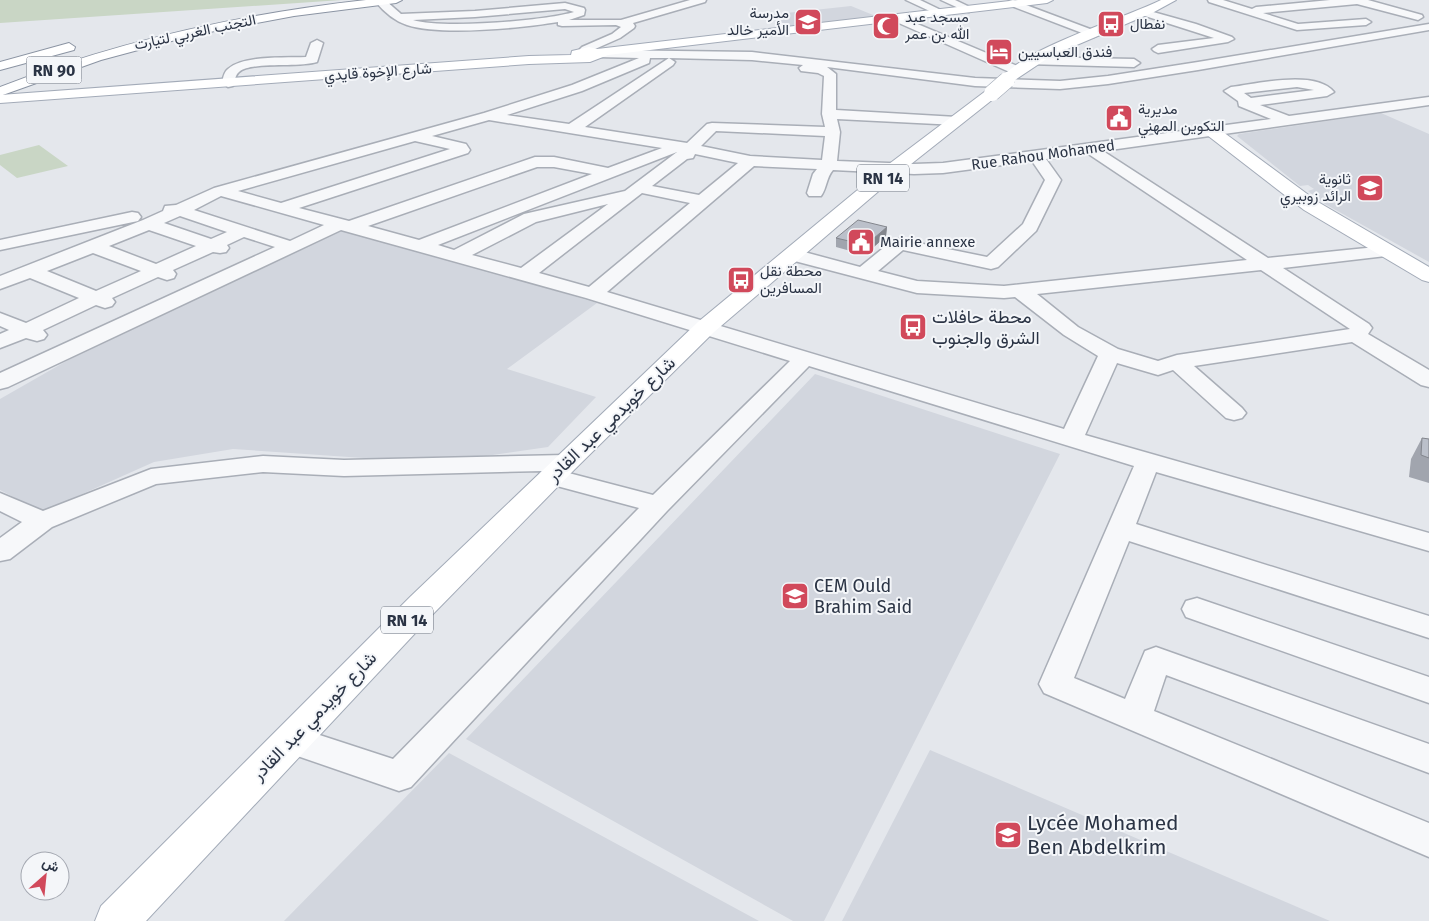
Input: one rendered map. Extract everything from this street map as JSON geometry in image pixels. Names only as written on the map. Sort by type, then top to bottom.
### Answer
[{"type":"main road","name":"التجنب الغربي لتيارت","points":[[0,92],[69,64],[107,44],[187,32],[300,11],[396,0]]},
{"type":"main road","points":[[600,51],[1047,0]]},
{"type":"main road","name":"شارع خويدمي عبد القادر","points":[[117,921],[422,605],[706,327],[895,168],[957,121],[1030,61],[1146,13],[1170,0]]},
{"type":"main road","points":[[0,66],[84,44]]},
{"type":"main road","name":"شارع الإخوة قايدي","points":[[0,99],[529,60],[600,51]]},
{"type":"main road","points":[[1213,132],[1311,206],[1429,276]]},
{"type":"street","points":[[520,22],[623,23],[700,0]]},
{"type":"street","points":[[911,0],[940,12]]},
{"type":"street","points":[[946,0],[968,9]]},
{"type":"street","points":[[1213,0],[1297,27],[1423,17]]},
{"type":"street","points":[[1258,0],[1338,25]]},
{"type":"street","points":[[1356,0],[1423,17]]},
{"type":"street","points":[[1248,11],[1363,0]]},
{"type":"street","points":[[381,2],[399,17],[406,21],[425,26],[565,18],[580,13],[580,10],[565,6],[475,14],[399,17]]},
{"type":"street","points":[[1020,2],[1094,34]]},
{"type":"street","points":[[1146,13],[1192,26],[1228,39],[1158,49]]},
{"type":"street","points":[[896,18],[1014,74]]},
{"type":"street","points":[[600,51],[630,26],[623,23]]},
{"type":"street","points":[[600,51],[718,54],[778,58],[975,82],[1060,84],[1090,82],[1198,66],[1429,27]]},
{"type":"street","points":[[228,83],[232,72],[245,64],[307,61],[313,58],[317,43]]},
{"type":"street","points":[[600,51],[645,60],[824,70],[830,74],[830,114],[833,132],[829,165],[821,174],[815,194]]},
{"type":"street","points":[[0,283],[149,224],[220,191],[489,116],[577,88],[645,60]]},
{"type":"street","points":[[1030,61],[1198,66]]},
{"type":"street","points":[[572,129],[669,62]]},
{"type":"street","points":[[1249,102],[1231,91],[1297,83],[1317,86],[1326,92],[1244,103],[1288,121]]},
{"type":"street","name":"Rue Rahou Mohamed","points":[[747,163],[943,168],[1429,101]]},
{"type":"street","points":[[830,114],[957,121]]},
{"type":"street","points":[[489,116],[685,147],[747,163]]},
{"type":"street","points":[[420,246],[611,172],[685,147],[712,127],[749,124],[833,132]]},
{"type":"street","points":[[281,208],[463,150],[461,147],[414,138]]},
{"type":"street","points":[[996,259],[1024,290],[1071,331],[1110,354],[1158,368],[1177,362],[1356,334],[1362,328],[1090,149]]},
{"type":"street","points":[[524,274],[684,154],[747,163]]},
{"type":"street","points":[[864,273],[899,244],[991,263],[1030,227],[1053,180],[1036,156]]},
{"type":"street","points":[[0,382],[140,314],[292,247],[345,226],[536,162],[554,162],[611,172]]},
{"type":"street","points":[[593,294],[747,163]]},
{"type":"street","points":[[456,256],[530,218],[637,190],[702,201]]},
{"type":"street","points":[[220,191],[593,294],[1148,462],[1429,542]]},
{"type":"street","points":[[0,245],[155,212],[178,210],[292,247]]},
{"type":"street","points":[[149,224],[211,246],[262,261]]},
{"type":"street","points":[[0,342],[243,231]]},
{"type":"street","points":[[92,246],[202,287]]},
{"type":"street","points":[[793,255],[917,287],[1004,292],[1386,251]]},
{"type":"street","points":[[30,271],[96,299],[140,314]]},
{"type":"street","points":[[0,319],[69,348]]},
{"type":"street","points":[[1356,334],[1429,380]]},
{"type":"street","points":[[1071,439],[1110,354]]},
{"type":"street","points":[[292,740],[399,776],[658,505],[806,357]]},
{"type":"street","points":[[1177,362],[1234,413]]},
{"type":"street","points":[[1148,462],[1055,684],[1429,840]]},
{"type":"street","points":[[0,552],[42,521],[151,477],[263,464],[344,468],[558,470],[658,505]]},
{"type":"street","points":[[0,501],[42,521]]},
{"type":"street","points":[[1119,528],[1429,627]]},
{"type":"street","points":[[1197,609],[1429,690]]},
{"type":"street","points":[[1135,717],[1156,659],[1429,759]]},
{"type":"shaded area","name":"مدرسة الأمير خالد","points":[[851,6],[878,17],[792,28],[768,15]]},
{"type":"shaded area","name":"ثانوية الرائد زوبيري","points":[[1381,113],[1429,134],[1429,262],[1325,204],[1308,191],[1314,189],[1308,185],[1300,186],[1237,136],[1239,134]]},
{"type":"shaded area","points":[[342,228],[597,303],[507,369],[596,397],[548,447],[451,461],[378,459],[233,449],[154,462],[42,512],[0,490],[0,399],[105,339]]},
{"type":"shaded area","name":"CEM Ould Brahim Said","points":[[815,374],[1060,454],[824,921],[793,921],[466,739]]},
{"type":"shaded area","name":"Lycée Mohamed Ben Abdelkrim","points":[[930,750],[1330,921],[842,921]]},
{"type":"shaded area","points":[[449,753],[759,921],[284,921]]},
{"type":"green space","points":[[0,0],[342,0],[0,23]]},
{"type":"green space","points":[[39,145],[68,166],[17,178],[0,165],[0,155]]},
{"type":"building","points":[[858,220],[887,227],[866,245],[836,238]]},
{"type":"building","points":[[1422,438],[1429,439],[1429,458],[1421,455]]},
{"type":"place","name":"مدرسة الأمير خالد","points":[[808,22]]},
{"type":"place","name":"نفطال","points":[[1111,24]]},
{"type":"place","name":"مسجد عبد الله بن عمر","points":[[886,26]]},
{"type":"place","name":"فندق العباسيين","points":[[999,52]]},
{"type":"place","name":"مديرية التكوين المهني","points":[[1119,118]]},
{"type":"place","name":"ثانوية الرائد زوبيري","points":[[1370,188]]},
{"type":"place","name":"Mairie annexe","points":[[861,242]]},
{"type":"place","name":"محطة نقل المسافرين","points":[[741,280]]},
{"type":"place","name":"محطة حافلات الشرق والجنوب","points":[[913,327]]},
{"type":"place","name":"CEM Ould Brahim Said","points":[[795,596]]},
{"type":"place","name":"Lycée Mohamed Ben Abdelkrim","points":[[1008,835]]}]
